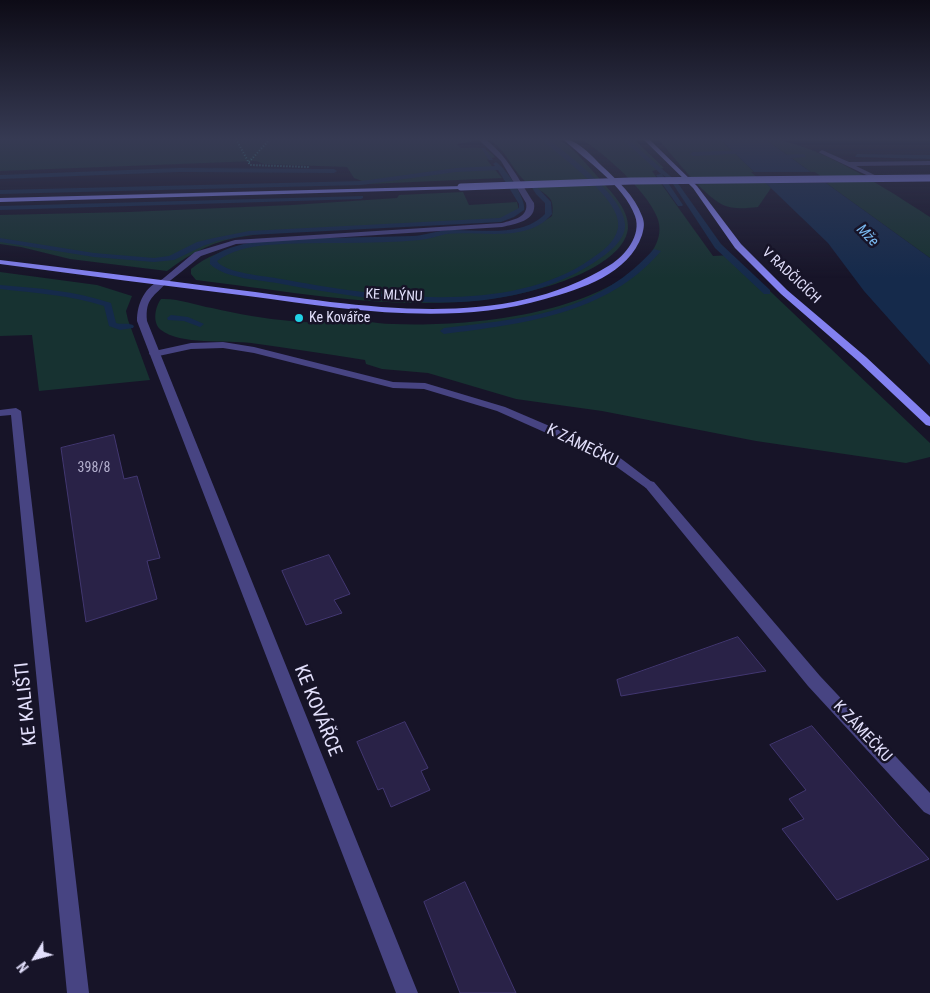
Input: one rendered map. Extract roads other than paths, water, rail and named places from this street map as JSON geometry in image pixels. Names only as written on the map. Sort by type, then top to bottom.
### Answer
[{"type":"street","points":[[0,200],[483,185]]},
{"type":"street","points":[[163,282],[198,254],[235,242],[277,237],[481,226],[518,221],[528,214],[531,208],[519,185]]},
{"type":"street","name":"KE MLÝNU","points":[[0,262],[403,312],[467,310],[494,307],[536,300],[590,281],[628,254],[637,239],[641,225],[638,214],[630,200],[616,185]]},
{"type":"street","name":"V RADČICÍCH","points":[[693,185],[738,246],[784,292],[862,359],[930,423]]},
{"type":"street","name":"KE KOVÁŘCE","points":[[163,282],[150,293],[141,306],[142,321],[406,993]]},
{"type":"street","name":"K ZÁMEČKU","points":[[154,354],[191,346],[223,345],[254,350],[393,385],[425,386],[501,409],[611,457],[650,484],[814,681],[930,806]]},
{"type":"street","name":"KE KALIŠTI","points":[[8,412],[78,993]]},
{"type":"water","name":"Mže","points":[[768,185],[829,185],[930,258],[930,365],[864,291],[828,243]]},
{"type":"waterway","points":[[0,192],[267,185]]},
{"type":"waterway","points":[[0,240],[94,255],[154,260],[171,258],[200,244],[216,239],[249,233],[501,220],[512,216],[522,209],[522,204],[511,185]]},
{"type":"waterway","points":[[534,186],[538,193],[548,202],[548,214],[540,223],[527,228],[491,232],[448,232],[416,238],[267,242],[243,246],[225,252],[213,260],[214,264],[224,271],[340,292],[435,300],[487,297],[513,292],[563,277],[585,266],[608,250],[614,243],[619,236],[622,224],[613,203],[598,185]]},
{"type":"waterway","points":[[666,185],[680,205]]},
{"type":"waterway","points":[[677,185],[718,246],[767,292]]},
{"type":"waterway","points":[[0,208],[361,197]]},
{"type":"waterway","points":[[444,331],[531,318],[560,311],[587,301],[612,289],[636,272],[657,251]]},
{"type":"waterway","points":[[0,287],[54,293],[95,301],[108,305],[112,324],[120,327],[130,326]]},
{"type":"waterway","points":[[171,318],[185,319],[200,324]]},
{"type":"place","name":"Ke Kovářce","points":[[299,318]]}]
